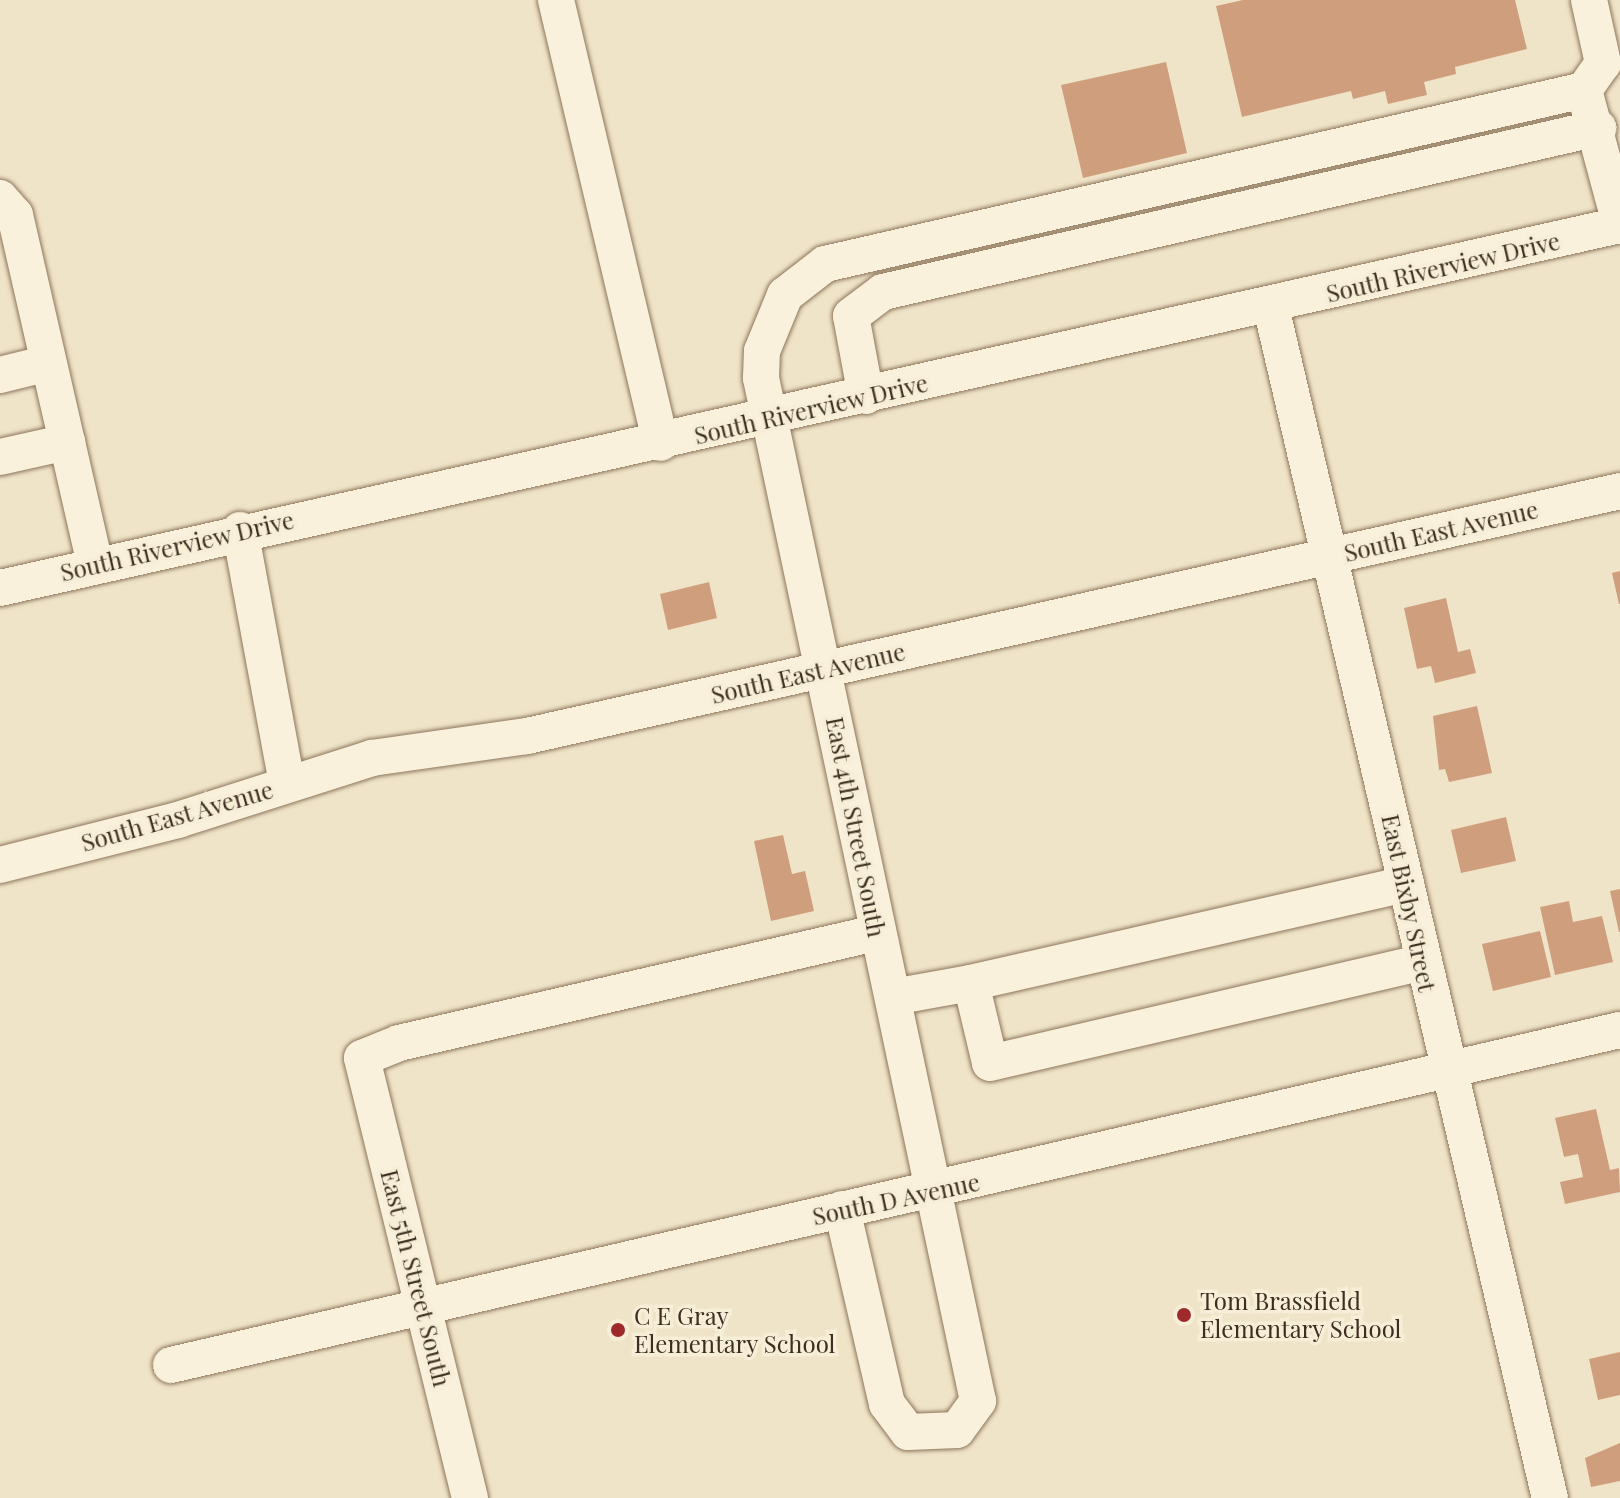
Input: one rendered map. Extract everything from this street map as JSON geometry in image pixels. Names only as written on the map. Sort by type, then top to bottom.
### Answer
[{"type":"street","points":[[556,0],[661,443]]},
{"type":"street","points":[[1589,0],[1603,63],[1584,90],[1598,128],[1620,224]]},
{"type":"street","name":"East 4th Street South","points":[[842,1209],[887,1404],[908,1432],[940,1436],[972,1417],[978,1401],[770,420],[762,351],[785,295],[825,264],[1584,90]]},
{"type":"street","points":[[866,396],[851,316],[883,292],[1598,128]]},
{"type":"street","points":[[0,198],[15,215],[95,565]]},
{"type":"street","name":"South Riverview Drive","points":[[0,588],[240,530],[770,420],[1271,307],[1620,224]]},
{"type":"street","name":"East Bixby Street","points":[[1271,307],[1406,884],[1421,963],[1550,1498]]},
{"type":"street","points":[[0,375],[49,363]]},
{"type":"street","points":[[0,457],[67,442]]},
{"type":"street","name":"South East Avenue","points":[[0,865],[372,758],[527,736],[1620,491]]},
{"type":"street","points":[[240,530],[287,784]]},
{"type":"street","points":[[893,997],[971,983],[1406,884]]},
{"type":"street","name":"East 5th Street South","points":[[470,1498],[362,1058],[399,1043],[877,933]]},
{"type":"street","points":[[971,983],[990,1063],[1421,963]]},
{"type":"street","name":"South D Avenue","points":[[171,1365],[933,1187],[1448,1073],[1620,1030]]},
{"type":"building","points":[[1243,0],[1515,0],[1527,49],[1455,67],[1456,74],[1424,82],[1427,95],[1388,104],[1385,91],[1353,99],[1351,91],[1242,117],[1216,6]]},
{"type":"building","points":[[1166,62],[1187,153],[1083,178],[1061,85]]},
{"type":"building","points":[[1620,571],[1620,604],[1619,604],[1612,573]]},
{"type":"building","points":[[709,582],[717,618],[668,630],[660,594]]},
{"type":"building","points":[[1446,598],[1458,652],[1470,649],[1476,673],[1435,683],[1431,666],[1417,669],[1404,608]]},
{"type":"building","points":[[1477,706],[1492,773],[1449,782],[1445,769],[1439,770],[1433,716]]},
{"type":"building","points":[[1506,817],[1516,861],[1461,873],[1451,830]]},
{"type":"building","points":[[783,835],[792,874],[805,871],[814,911],[771,921],[754,841]]},
{"type":"building","points":[[1620,889],[1620,932],[1619,932],[1610,891]]},
{"type":"building","points":[[1569,901],[1573,922],[1602,916],[1613,962],[1555,975],[1540,907]]},
{"type":"building","points":[[1540,931],[1551,977],[1493,991],[1482,944]]},
{"type":"building","points":[[1596,1109],[1610,1170],[1619,1168],[1620,1192],[1565,1204],[1560,1182],[1583,1177],[1578,1154],[1564,1157],[1555,1118]]},
{"type":"building","points":[[1620,1352],[1620,1395],[1598,1400],[1589,1359]]},
{"type":"building","points":[[1620,1443],[1620,1481],[1591,1487],[1585,1458]]},
{"type":"place","name":"Tom Brassfield Elementary School","points":[[1184,1315]]},
{"type":"place","name":"C E Gray Elementary School","points":[[618,1330]]}]
